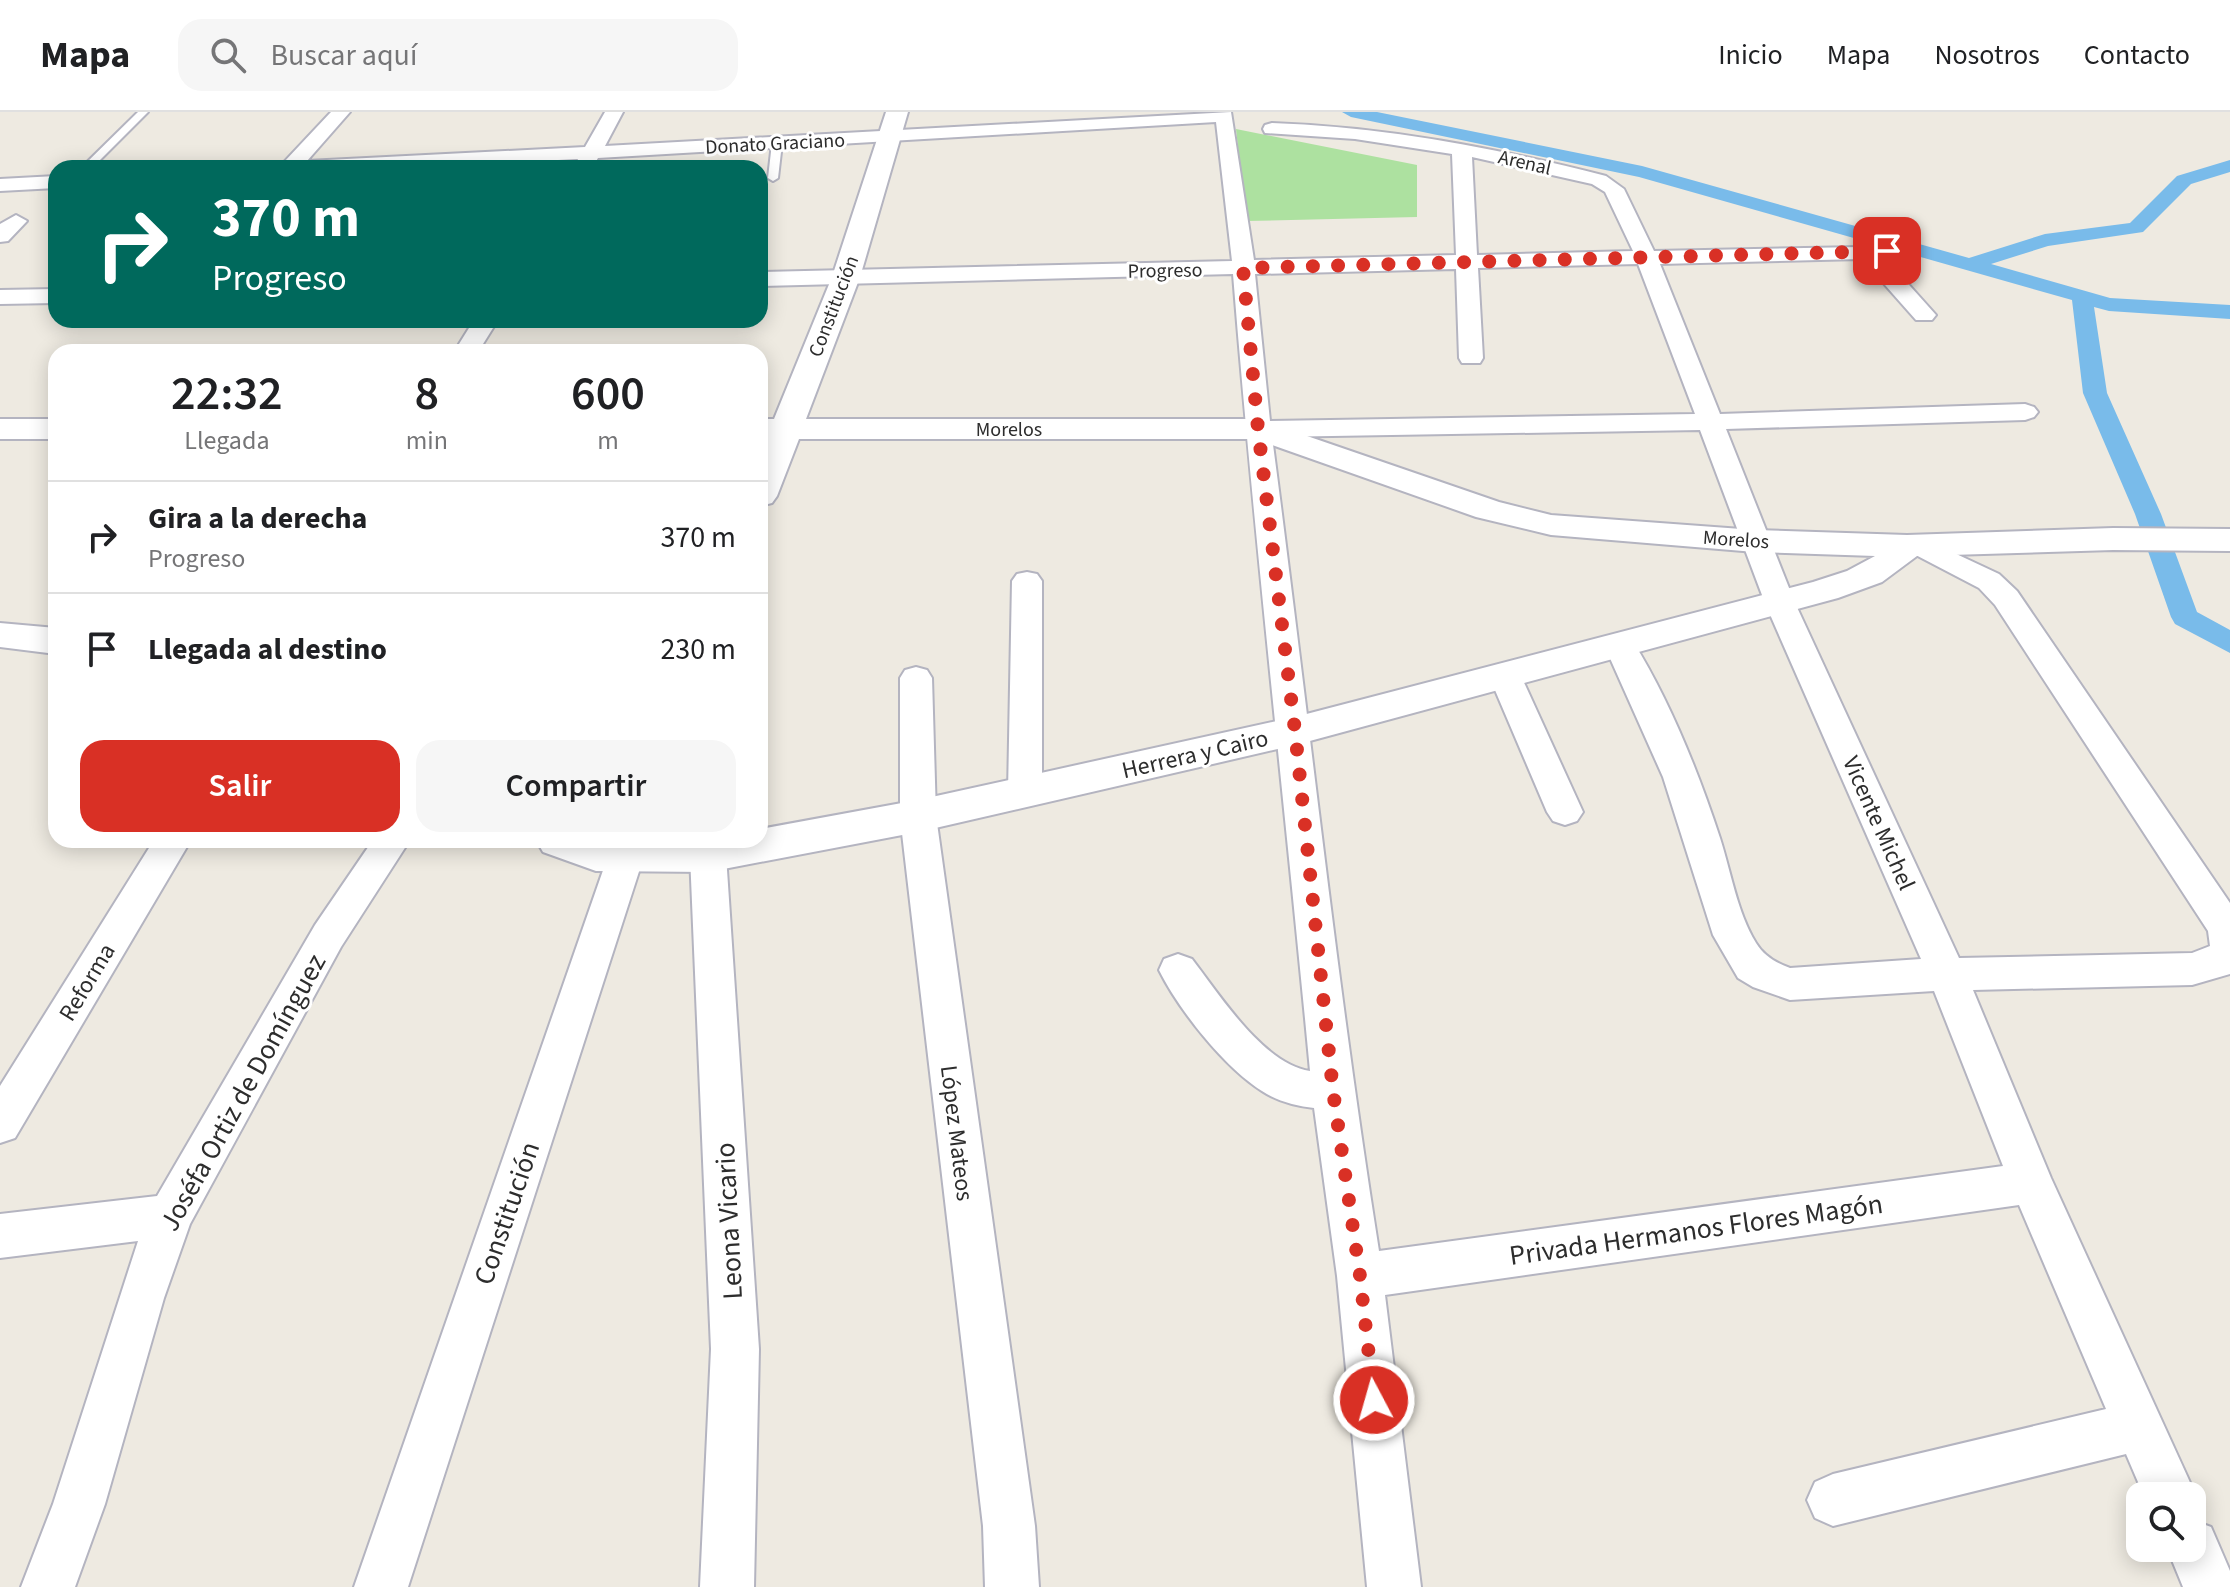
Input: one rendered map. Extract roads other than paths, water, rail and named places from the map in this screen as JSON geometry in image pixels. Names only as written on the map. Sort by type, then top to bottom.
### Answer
[{"type":"street","points":[[296,160],[341,112]]},
{"type":"street","points":[[588,160],[614,112]]},
{"type":"street","points":[[1217,114],[1243,268],[1258,429],[1295,731],[1333,1091],[1360,1276],[1394,1587]]},
{"type":"street","name":"Donato Graciano","points":[[588,160],[777,143],[893,124],[1217,114]]},
{"type":"street","name":"Arenal","points":[[1217,114],[1296,138],[1572,173]]},
{"type":"street","name":"Constitución","points":[[768,451],[772,429],[846,277],[893,124]]},
{"type":"street","points":[[1463,158],[1471,358]]},
{"type":"street","name":"Vicente Michel","points":[[1572,173],[1599,180],[1614,189],[1647,258],[1780,603],[1947,974],[2031,1183],[2164,1482]]},
{"type":"street","points":[[0,185],[48,182]]},
{"type":"street","name":"Progreso","points":[[768,279],[1906,251]]},
{"type":"street","points":[[1868,252],[1924,315]]},
{"type":"street","points":[[0,297],[48,296]]},
{"type":"street","name":"Morelos","points":[[772,429],[1258,429],[1710,422],[2025,412]]},
{"type":"street","points":[[0,429],[48,429]]},
{"type":"street","name":"Morelos","points":[[1258,429],[1488,510],[1551,525],[1755,541],[1914,546],[2113,539],[2230,540]]},
{"type":"street","points":[[1621,647],[1657,718],[1697,822],[1735,940],[1746,962],[1767,977],[1790,984],[1947,974],[2192,969],[2221,961],[2230,948],[2226,928],[2006,598],[1989,581],[1914,546]]},
{"type":"street","name":"Herrera y Cairo","points":[[768,844],[918,816],[1295,731],[1621,647],[1861,580],[1889,565],[1914,546]]},
{"type":"street","points":[[1025,793],[1027,581]]},
{"type":"street","points":[[0,635],[48,640]]},
{"type":"street","points":[[1505,676],[1565,812]]},
{"type":"street","name":"López Mateos","points":[[916,678],[918,816],[1009,1526],[1012,1587]]},
{"type":"street","name":"Reforma","points":[[0,1124],[168,848]]},
{"type":"street","name":"Joséfa Ortiz de Domínguez","points":[[48,1587],[79,1504],[141,1298],[170,1216],[328,936],[387,848]]},
{"type":"street","name":"Herrera y Cairo","points":[[580,848],[596,854],[629,848],[708,855],[746,848]]},
{"type":"street","name":"Constitución","points":[[381,1587],[629,848]]},
{"type":"street","name":"Leona Vicario","points":[[708,855],[735,1349],[727,1587]]},
{"type":"street","points":[[1178,970],[1223,1027],[1278,1080],[1305,1090],[1333,1091]]},
{"type":"street","name":"Privada Hermanos Flores Magón","points":[[1360,1276],[2031,1183]]},
{"type":"street","points":[[0,1236],[170,1216]]},
{"type":"street","points":[[1833,1500],[2138,1426]]},
{"type":"street","points":[[2199,1562],[2210,1587]]},
{"type":"lane","points":[[94,160],[143,112]]},
{"type":"lane","points":[[773,178],[777,143]]},
{"type":"waterway","points":[[1351,112],[1642,172],[2082,296]]},
{"type":"waterway","points":[[1971,264],[2045,240],[2136,228],[2184,180],[2230,166]]},
{"type":"waterway","points":[[2082,296],[2109,304],[2230,312]]},
{"type":"waterway","points":[[2082,296],[2095,393],[2148,514],[2185,617],[2230,643]]}]
